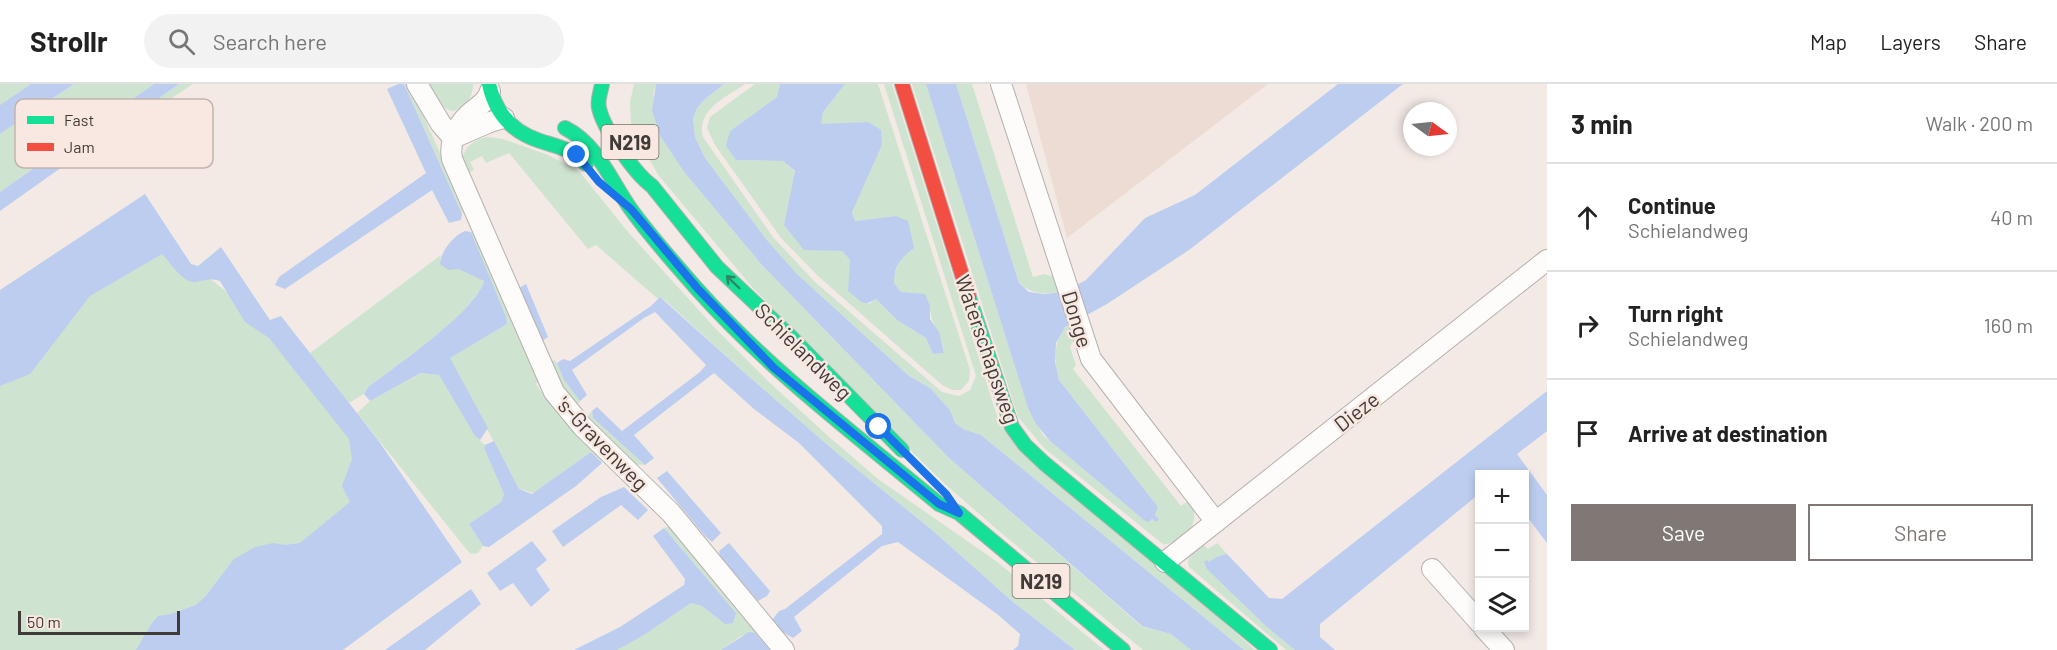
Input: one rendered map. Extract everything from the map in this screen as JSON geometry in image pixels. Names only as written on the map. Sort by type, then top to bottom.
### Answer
[{"type":"main road","name":"N219","points":[[550,127],[565,128],[590,121],[602,84]]},
{"type":"main road","name":"Waterschapsweg","points":[[902,84],[1012,427],[1025,445],[1044,463],[1270,650]]},
{"type":"main road","name":"N219","points":[[490,86],[493,101],[504,118]]},
{"type":"main road","name":"Schielandweg","points":[[652,186],[647,169],[619,125],[613,108],[590,121],[641,178],[652,186],[717,267],[791,337],[912,461]]},
{"type":"main road","name":"Schielandweg","points":[[504,118],[521,133],[532,139],[563,146],[574,152],[599,182],[631,209]]},
{"type":"main road","points":[[504,118],[529,119]]},
{"type":"main road","name":"Schielandweg","points":[[565,128],[579,135],[591,147],[631,209],[698,289],[774,368],[939,504],[959,513],[1123,650]]},
{"type":"main road","name":"Schielandweg","points":[[929,477],[946,494],[959,513]]},
{"type":"street","points":[[417,84],[441,124],[453,138]]},
{"type":"street","name":"Donge","points":[[1001,84],[1091,359],[1216,522]]},
{"type":"street","points":[[453,138],[466,117],[488,98],[490,86]]},
{"type":"street","points":[[453,138],[504,118]]},
{"type":"street","name":"'s-Gravenweg","points":[[453,138],[450,147],[452,159],[554,392],[582,426],[671,513],[784,650]]},
{"type":"street","name":"Dieze","points":[[1165,562],[1547,260]]},
{"type":"street","points":[[1432,569],[1475,617]]},
{"type":"street","points":[[1488,632],[1504,650]]},
{"type":"shaded area","points":[[1026,84],[1268,84],[1067,238]]},
{"type":"green space","points":[[0,84],[31,84],[0,105]]},
{"type":"green space","points":[[74,84],[154,84],[133,99],[52,99]]},
{"type":"green space","points":[[179,84],[193,84],[170,99],[158,99]]},
{"type":"green space","points":[[404,84],[409,84],[464,206],[462,214]]},
{"type":"green space","points":[[427,84],[473,84],[472,94],[464,106],[451,111],[442,106]]},
{"type":"green space","points":[[634,84],[656,84],[653,94],[685,173],[762,265],[949,458],[1141,626],[1171,634],[1191,650],[1143,650],[946,485],[888,428],[752,287],[659,176],[638,141],[631,123],[630,102]]},
{"type":"green space","points":[[724,84],[745,84],[714,105],[708,112],[702,128],[703,137],[773,237],[814,281],[942,392],[959,396],[970,390],[976,376],[884,84],[892,84],[998,419],[1255,650],[1244,650],[981,435],[963,429],[955,423],[950,410],[930,388],[909,376],[797,274],[766,239],[705,158],[695,137],[693,118],[697,108]]},
{"type":"green space","points":[[755,84],[780,84],[777,97],[730,131],[736,160],[783,161],[795,172],[784,225],[804,249],[842,251],[850,260],[869,304],[876,299],[897,320],[926,338],[933,354],[944,353],[930,306],[901,292],[894,283],[894,275],[901,258],[896,216],[855,221],[852,211],[882,145],[868,122],[820,125],[823,112],[845,84],[878,84],[970,370],[969,381],[961,390],[952,390],[942,385],[818,276],[781,238],[715,145],[707,128],[710,117]]},
{"type":"green space","points":[[912,84],[926,84],[1028,408],[1043,435],[1145,521],[1159,519],[1155,515],[1158,507],[1059,380],[1056,349],[1061,334],[1071,322],[1076,336],[1070,347],[1076,365],[1073,369],[1181,506],[1188,501],[1193,508],[1194,516],[1190,529],[1179,539],[1164,545],[1044,448],[1018,417]]},
{"type":"green space","points":[[956,84],[972,84],[1033,277],[1045,274],[1057,278],[1062,292],[1039,293],[1019,283]]},
{"type":"green space","points":[[15,124],[15,168],[34,168],[0,192],[0,134]]},
{"type":"green space","points":[[487,137],[503,139],[548,155],[579,171],[628,232],[715,328],[770,383],[878,479],[996,561],[1104,650],[1075,650],[1013,602],[932,530],[838,454],[668,303],[660,297],[658,299],[596,245],[588,249],[509,153],[486,163],[482,156],[470,162],[474,170],[468,173],[461,160],[463,155],[471,144]]},
{"type":"green space","points":[[471,232],[477,233],[538,381],[536,384],[547,400],[601,455],[602,463],[591,452],[534,493],[519,489],[449,358],[507,324]]},
{"type":"green space","points":[[160,239],[296,347],[424,542],[292,650],[0,650],[0,328]]},
{"type":"green space","points":[[441,255],[440,264],[458,269],[484,281],[477,294],[433,338],[368,387],[364,394],[349,403],[310,353]]},
{"type":"green space","points":[[553,359],[564,380],[581,402],[575,404],[559,383],[552,365]]},
{"type":"green space","points":[[422,373],[439,375],[475,436],[485,445],[484,448],[504,494],[501,502],[469,524],[483,546],[478,553],[471,554],[467,550],[357,413],[370,401]]},
{"type":"green space","points":[[592,411],[593,418],[645,465],[633,464],[588,421],[588,416]]},
{"type":"green space","points":[[670,526],[776,650],[770,650],[755,633],[741,636],[721,650],[617,650],[644,635],[691,603],[702,606],[721,621],[736,613],[664,528]]},
{"type":"green space","points":[[1217,543],[1227,554],[1209,562],[1267,627],[1295,650],[1286,650],[1189,567],[1188,559],[1194,551],[1203,544],[1208,549]]},
{"type":"water","points":[[31,84],[74,84],[52,99],[15,99],[15,124],[0,134],[0,105]]},
{"type":"water","points":[[154,84],[179,84],[158,99],[133,99]]},
{"type":"water","points":[[404,84],[462,214],[461,220],[449,223],[432,190],[285,289],[275,285],[279,277],[426,173],[387,89]]},
{"type":"water","points":[[656,84],[724,84],[697,108],[693,118],[695,137],[705,158],[766,239],[797,274],[909,376],[930,388],[950,410],[955,423],[963,429],[981,435],[1244,650],[1191,650],[1171,634],[1142,626],[949,458],[762,265],[685,173],[661,137],[652,111]]},
{"type":"water","points":[[780,84],[845,84],[823,112],[821,124],[868,122],[881,130],[882,145],[852,212],[855,221],[896,216],[908,221],[914,248],[899,262],[895,271],[894,283],[901,292],[925,294],[930,306],[930,319],[939,332],[944,353],[933,354],[926,338],[897,320],[876,299],[864,303],[848,291],[850,260],[842,251],[804,250],[784,225],[795,171],[783,161],[736,160],[726,146],[730,131],[777,97]]},
{"type":"water","points":[[926,84],[956,84],[1019,283],[1029,292],[1045,294],[1062,292],[1086,280],[1145,218],[1195,195],[1338,84],[1403,84],[1189,250],[1107,304],[1065,327],[1056,343],[1055,362],[1059,380],[1158,507],[1155,515],[1159,519],[1157,522],[1152,519],[1149,522],[1145,521],[1050,441],[1036,424],[1028,408]]},
{"type":"water","points":[[34,168],[61,168],[0,211],[0,192]]},
{"type":"water","points":[[145,194],[191,264],[198,266],[221,247],[270,320],[281,316],[378,440],[462,562],[343,650],[136,650],[158,616],[196,605],[205,597],[234,559],[255,547],[273,543],[285,545],[300,543],[350,502],[342,486],[352,459],[349,439],[269,338],[245,322],[220,281],[211,279],[196,282],[186,279],[162,254],[90,296],[30,374],[0,386],[0,290]]},
{"type":"water","points":[[465,231],[471,232],[507,324],[450,358],[488,428],[480,440],[475,436],[439,375],[421,373],[370,401],[364,394],[368,387],[451,322],[478,293],[484,281],[458,269],[448,270],[440,264],[448,244]]},
{"type":"water","points":[[526,284],[548,337],[542,341],[519,288]]},
{"type":"water","points":[[660,297],[838,454],[932,530],[1013,602],[1075,650],[1013,650],[1018,646],[1020,634],[997,614],[898,542],[882,546],[794,617],[802,631],[793,638],[781,631],[772,620],[779,611],[785,609],[882,534],[882,526],[799,443],[754,409],[714,373],[634,435],[654,458],[645,465],[593,418],[592,411],[597,407],[622,431],[706,365],[655,312],[572,370],[587,395],[580,401],[564,380],[557,363],[563,359],[570,361],[651,306]]},
{"type":"water","points":[[1547,391],[1547,431],[1517,454],[1529,470],[1475,470],[1475,497],[1320,624],[1320,637],[1335,650],[1295,650],[1267,627],[1207,569],[1204,562],[1227,554],[1269,598],[1282,599]]},
{"type":"water","points":[[494,441],[519,489],[532,494],[591,452],[602,463],[576,486],[489,547],[483,546],[469,524],[501,502],[504,494],[484,448],[485,445]]},
{"type":"water","points":[[1529,470],[1547,495],[1547,543],[1529,519]]},
{"type":"water","points":[[667,471],[721,533],[712,542],[657,478]]},
{"type":"water","points":[[624,487],[648,510],[638,520],[621,505],[563,547],[552,531],[601,497]]},
{"type":"water","points":[[664,528],[736,613],[733,623],[725,624],[702,606],[691,603],[644,635],[617,650],[574,650],[620,627],[684,585],[685,579],[653,536]]},
{"type":"water","points":[[532,541],[547,560],[536,569],[550,590],[531,607],[513,583],[500,591],[487,573]]},
{"type":"water","points":[[729,543],[770,591],[767,596],[758,601],[720,556],[719,551]]},
{"type":"water","points":[[471,589],[481,604],[425,650],[385,650]]},
{"type":"water","points":[[749,632],[755,633],[770,650],[721,650]]},
{"type":"traffic: fast","points":[[489,84],[500,112],[513,126],[530,137],[570,152],[586,164]]},
{"type":"traffic: fast","points":[[602,84],[598,102],[602,117],[613,138],[637,172],[652,186],[717,267],[791,337],[902,450]]},
{"type":"traffic: fast","points":[[565,128],[586,143],[654,239],[697,289],[754,347],[845,427],[939,504],[959,513],[1123,650]]},
{"type":"traffic: fast","points":[[969,297],[1012,427],[1025,445],[1270,650]]},
{"type":"traffic: jam","points":[[902,84],[969,297]]},
{"type":"route","points":[[577,155],[599,182],[631,209],[698,289],[774,368],[939,504],[959,513],[946,494],[879,427]]}]
